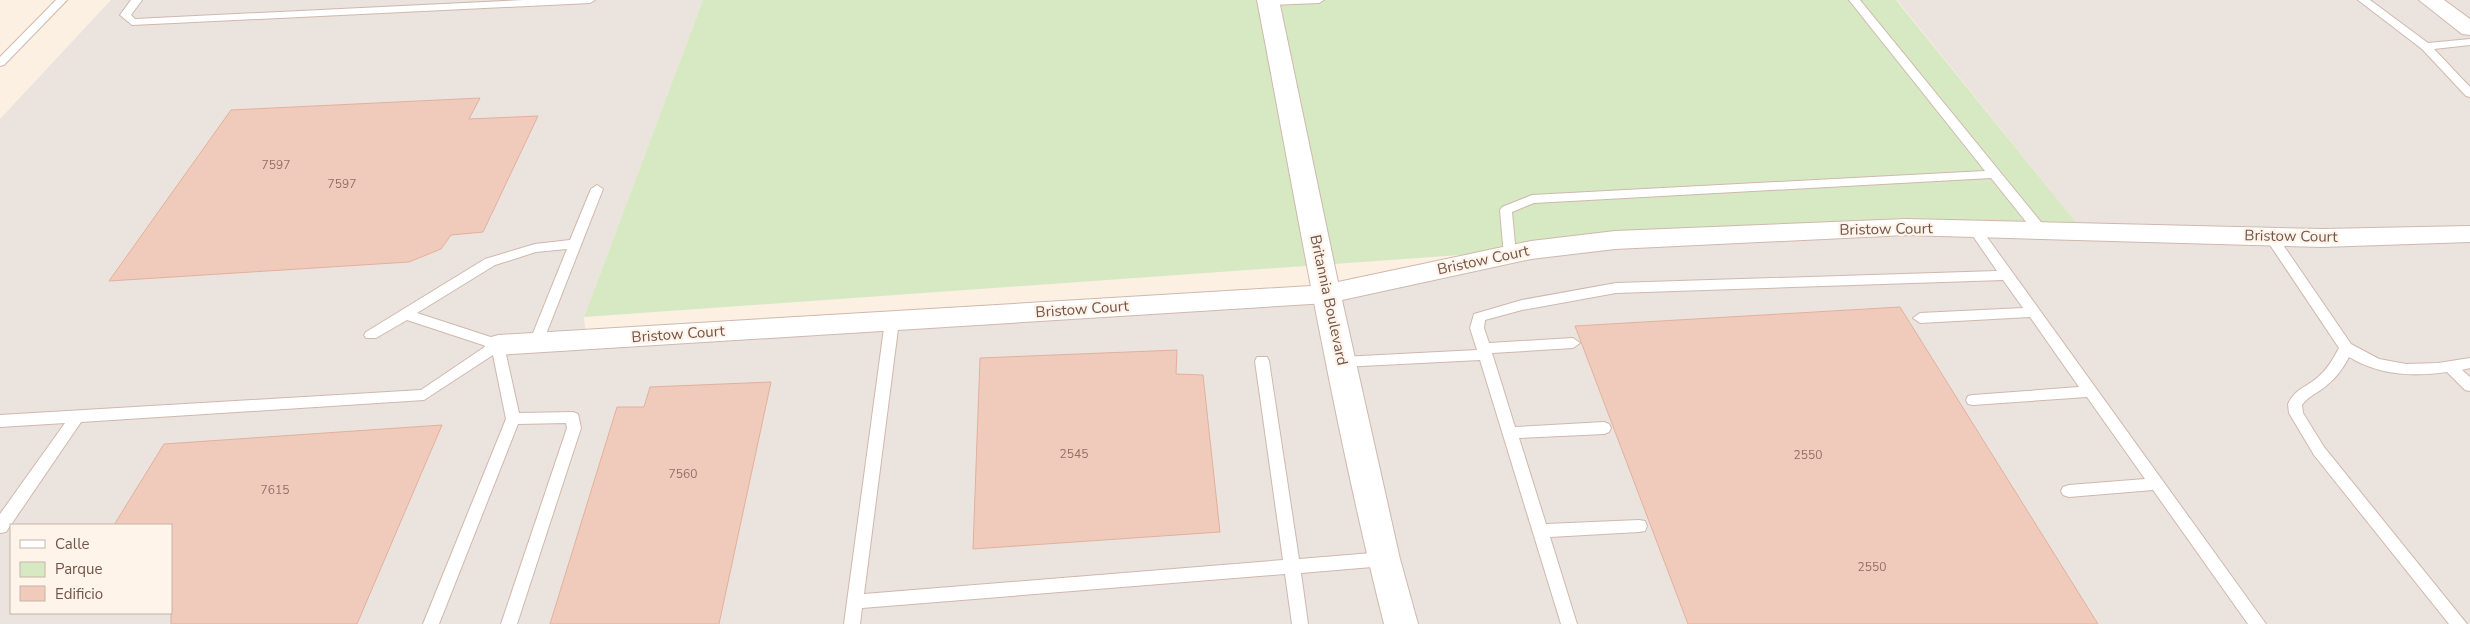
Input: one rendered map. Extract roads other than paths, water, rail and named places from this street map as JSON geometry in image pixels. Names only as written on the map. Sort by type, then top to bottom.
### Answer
[{"type":"street","points":[[2430,0],[2470,29]]},
{"type":"street","name":"Britannia Boulevard","points":[[1268,1],[1327,294],[1397,616]]},
{"type":"street","name":"Bristow Court","points":[[498,345],[1327,294],[1509,254],[1616,240],[1906,227],[2322,238],[2470,234]]},
{"type":"lane","points":[[0,63],[62,0]]},
{"type":"lane","points":[[137,0],[125,15],[132,22],[590,0]]},
{"type":"lane","points":[[353,11],[360,0]]},
{"type":"lane","points":[[1268,1],[1319,0]]},
{"type":"lane","points":[[1854,0],[2040,230]]},
{"type":"lane","points":[[2362,0],[2426,48],[2470,94]]},
{"type":"lane","points":[[2426,48],[2470,42]]},
{"type":"lane","points":[[1509,254],[1506,210],[1532,199],[1995,174]]},
{"type":"lane","points":[[536,343],[597,189]]},
{"type":"lane","points":[[1974,229],[2258,624]]},
{"type":"lane","points":[[2270,236],[2346,348],[2371,363],[2414,371],[2470,363]]},
{"type":"lane","points":[[371,335],[490,262],[535,248],[575,244]]},
{"type":"lane","points":[[1569,624],[1477,328],[1479,317],[1522,305],[1616,288],[2007,275]]},
{"type":"lane","points":[[1920,318],[2034,312]]},
{"type":"lane","points":[[404,314],[498,345]]},
{"type":"lane","points":[[852,624],[892,321]]},
{"type":"lane","points":[[1342,362],[1573,342]]},
{"type":"lane","points":[[0,420],[77,417],[424,395],[498,345]]},
{"type":"lane","points":[[431,624],[513,419],[498,345]]},
{"type":"lane","points":[[2346,348],[2338,364],[2322,382],[2302,393],[2295,404],[2296,414],[2319,451],[2459,624]]},
{"type":"lane","points":[[1262,361],[1300,624]]},
{"type":"lane","points":[[2451,367],[2470,386]]},
{"type":"lane","points":[[1973,400],[2091,391]]},
{"type":"lane","points":[[0,527],[77,417]]},
{"type":"lane","points":[[509,624],[574,428],[573,418],[541,417],[513,419]]},
{"type":"lane","points":[[1509,433],[1604,428]]},
{"type":"lane","points":[[2069,491],[2158,484]]},
{"type":"lane","points":[[1540,531],[1639,526]]},
{"type":"lane","points":[[855,602],[1384,559]]}]
